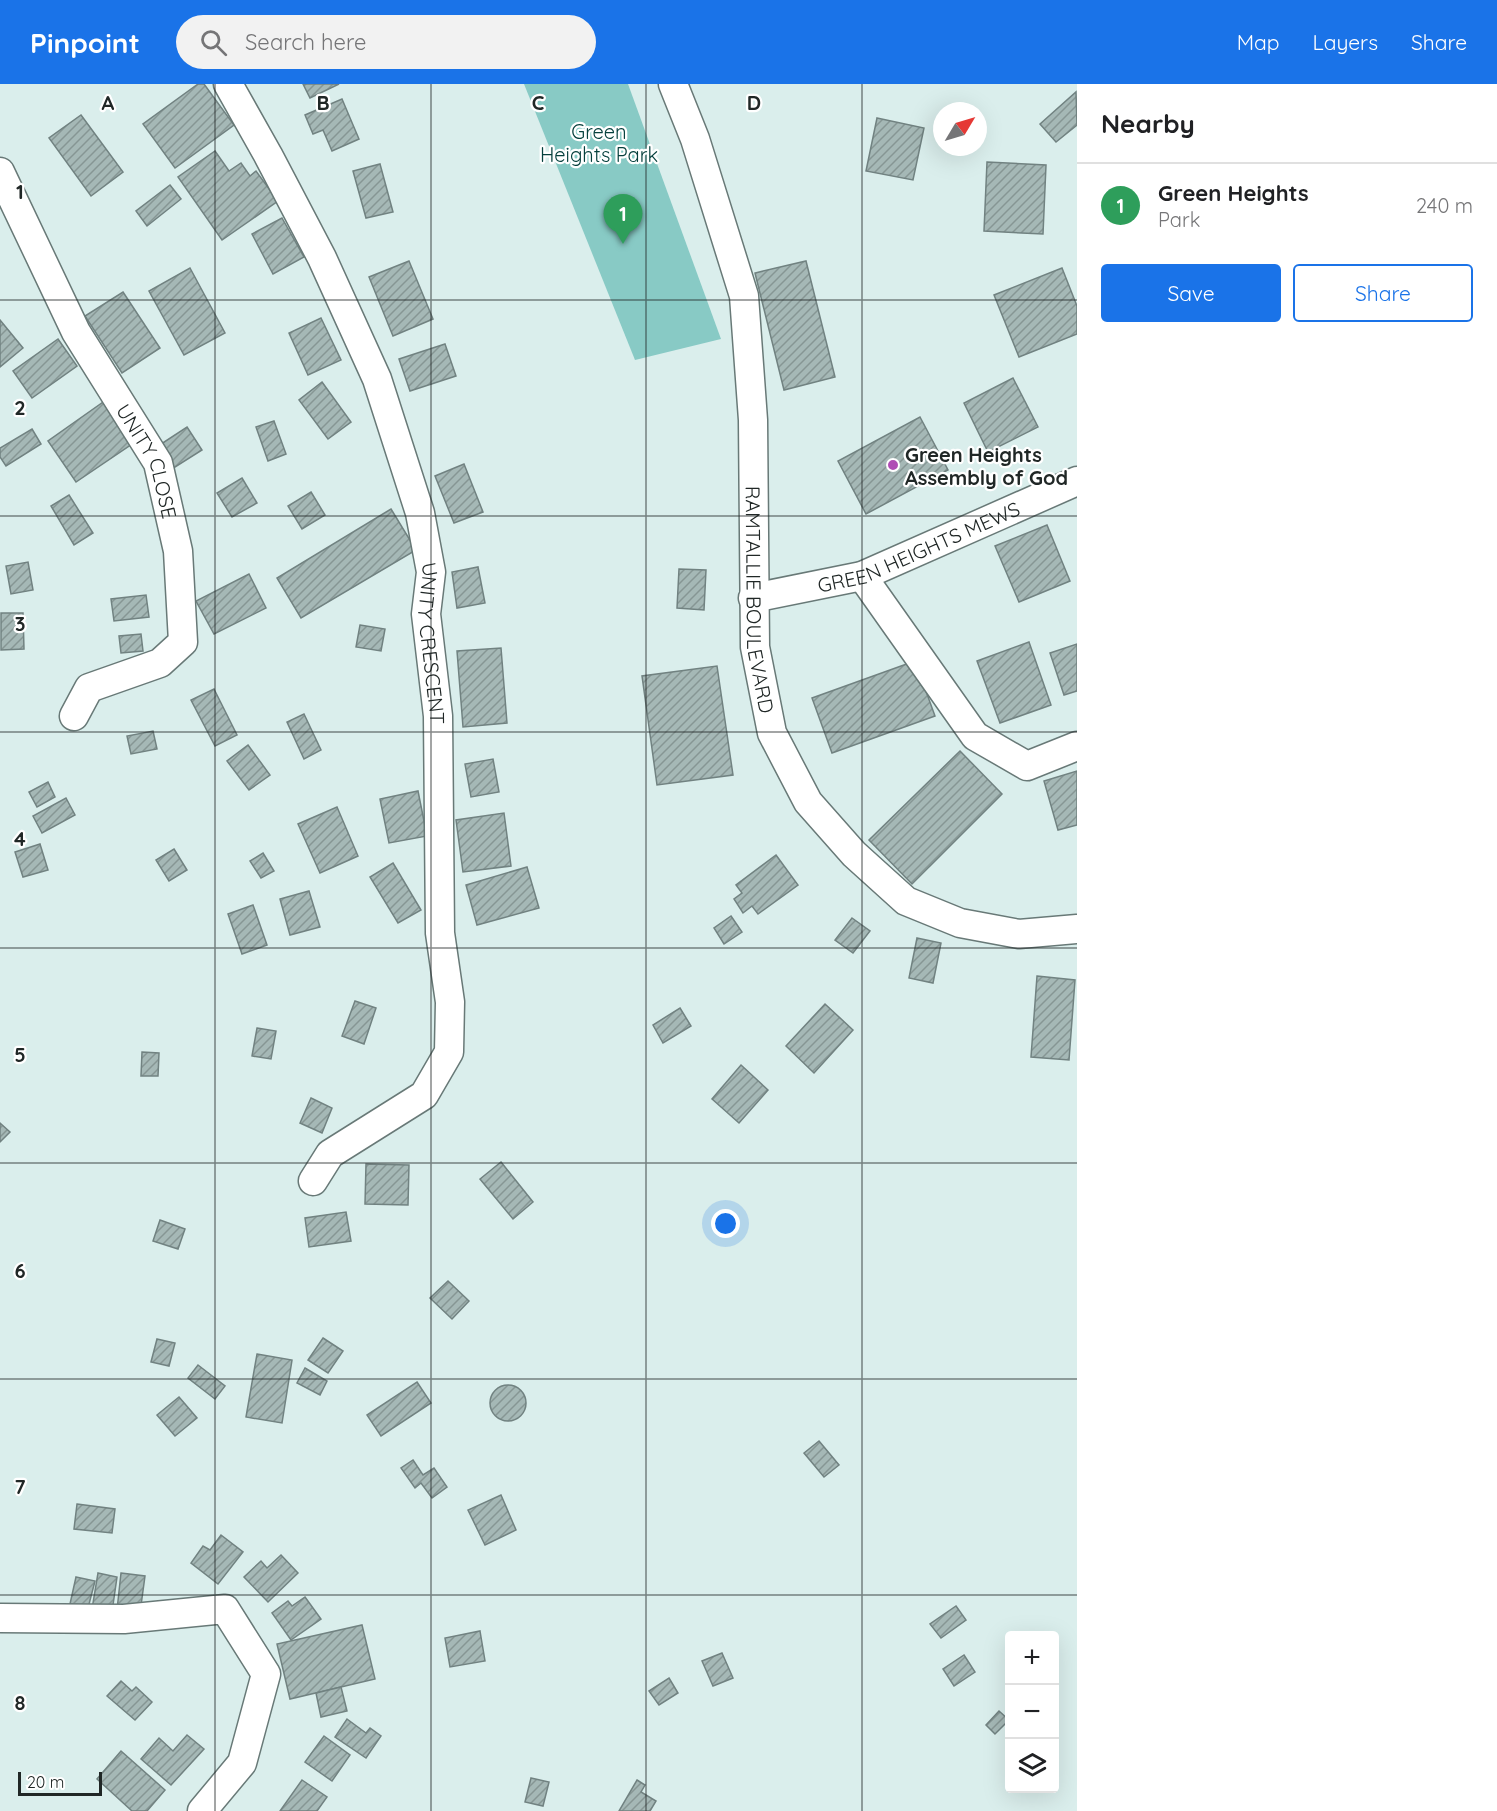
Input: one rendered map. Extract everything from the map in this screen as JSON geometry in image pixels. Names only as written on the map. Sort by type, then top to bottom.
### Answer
[{"type":"street","name":"UNITY CRESCENT","points":[[228,84],[317,248],[377,379],[420,513],[431,572],[426,614],[438,716],[440,933],[450,1002],[449,1052],[424,1095],[330,1154],[313,1181]]},
{"type":"street","name":"RAMTALLIE BOULEVARD","points":[[673,84],[695,139],[744,296],[753,420],[755,647],[772,733],[808,802],[854,854],[906,901],[960,923],[1019,934],[1077,929]]},
{"type":"street","name":"UNITY CLOSE","points":[[0,172],[76,332],[159,463],[178,551],[183,642],[160,663],[89,688],[74,716]]},
{"type":"street","name":"GREEN HEIGHTS MEWS","points":[[753,598],[862,576],[1077,481]]},
{"type":"street","points":[[862,576],[975,736],[1027,766],[1077,746]]},
{"type":"street","points":[[0,1618],[124,1619],[225,1610],[266,1674],[242,1763],[202,1811]]},
{"type":"green space","name":"Green Heights Park","points":[[524,84],[628,84],[721,339],[635,360]]},
{"type":"building","points":[[198,84],[204,84],[234,125],[175,168],[143,124]]},
{"type":"building","points":[[303,84],[339,84],[310,98]]},
{"type":"building","points":[[1076,92],[1077,125],[1056,142],[1040,124]]},
{"type":"building","points":[[342,99],[359,139],[332,151],[323,130],[313,134],[305,115]]},
{"type":"building","points":[[81,115],[123,172],[91,196],[49,138]]},
{"type":"building","points":[[877,118],[924,128],[913,180],[866,171]]},
{"type":"building","points":[[215,151],[229,171],[241,163],[250,176],[256,171],[278,201],[222,240],[178,177]]},
{"type":"building","points":[[987,162],[1046,165],[1043,234],[984,231]]},
{"type":"building","points":[[380,164],[393,212],[366,218],[353,171]]},
{"type":"building","points":[[170,185],[181,199],[147,226],[136,211]]},
{"type":"building","points":[[282,218],[304,257],[273,274],[252,234]]},
{"type":"building","points":[[409,261],[433,319],[393,336],[369,277]]},
{"type":"building","points":[[806,261],[835,377],[784,390],[755,273]]},
{"type":"building","points":[[190,268],[225,333],[184,355],[149,291]]},
{"type":"building","points":[[1062,268],[1077,306],[1077,334],[1019,357],[994,295]]},
{"type":"building","points":[[123,292],[160,348],[122,373],[85,316]]},
{"type":"building","points":[[321,318],[341,360],[308,375],[289,333]]},
{"type":"building","points":[[0,320],[23,348],[0,367]]},
{"type":"building","points":[[58,339],[77,366],[32,398],[13,371]]},
{"type":"building","points":[[445,344],[456,376],[410,391],[399,359]]},
{"type":"building","points":[[1013,378],[1038,427],[988,452],[964,403]]},
{"type":"building","points":[[322,382],[351,422],[328,439],[299,400]]},
{"type":"building","points":[[106,400],[135,442],[76,482],[48,441]]},
{"type":"building","name":"Green Heights Assembly of God","points":[[920,417],[948,470],[866,514],[838,461]]},
{"type":"building","points":[[274,421],[286,454],[268,461],[256,427]]},
{"type":"building","points":[[187,427],[202,450],[172,469],[158,446]]},
{"type":"building","points":[[32,429],[41,444],[6,466],[0,457],[0,448]]},
{"type":"building","points":[[464,464],[483,512],[454,523],[435,476]]},
{"type":"building","points":[[242,478],[257,503],[232,517],[217,493]]},
{"type":"building","points":[[311,492],[325,515],[302,529],[288,506]]},
{"type":"building","points":[[69,495],[93,533],[74,545],[51,506]]},
{"type":"building","points":[[391,509],[416,550],[301,618],[277,578]]},
{"type":"building","points":[[1047,525],[1070,581],[1019,602],[995,546]]},
{"type":"building","points":[[28,562],[33,590],[11,594],[6,566]]},
{"type":"building","points":[[478,567],[485,603],[457,608],[452,572]]},
{"type":"building","points":[[679,569],[706,570],[704,610],[677,608]]},
{"type":"building","points":[[249,574],[266,608],[214,634],[196,601]]},
{"type":"building","points":[[146,595],[149,617],[114,621],[111,599]]},
{"type":"building","points":[[1,613],[23,613],[24,649],[1,650]]},
{"type":"building","points":[[360,625],[385,629],[381,651],[356,647]]},
{"type":"building","points":[[141,634],[143,651],[121,653],[119,636]]},
{"type":"building","points":[[1029,642],[1051,705],[1000,723],[977,661]]},
{"type":"building","points":[[1077,644],[1077,691],[1064,695],[1050,653]]},
{"type":"building","points":[[501,648],[507,723],[463,727],[457,651]]},
{"type":"building","points":[[915,661],[935,716],[832,753],[812,698]]},
{"type":"building","points":[[717,666],[733,775],[657,785],[642,676]]},
{"type":"building","points":[[214,689],[237,735],[215,746],[191,700]]},
{"type":"building","points":[[304,714],[321,750],[304,759],[287,722]]},
{"type":"building","points":[[153,731],[157,749],[131,754],[127,736]]},
{"type":"building","points":[[248,745],[270,775],[249,790],[227,761]]},
{"type":"building","points":[[960,751],[1002,794],[912,884],[869,840]]},
{"type":"building","points":[[493,759],[499,792],[471,797],[465,764]]},
{"type":"building","points":[[1077,771],[1077,825],[1058,830],[1044,781]]},
{"type":"building","points":[[48,782],[55,797],[37,807],[29,792]]},
{"type":"building","points":[[418,791],[427,836],[389,843],[380,799]]},
{"type":"building","points":[[66,798],[75,815],[42,833],[33,816]]},
{"type":"building","points":[[337,807],[358,856],[320,873],[298,824]]},
{"type":"building","points":[[504,813],[511,866],[463,872],[456,820]]},
{"type":"building","points":[[40,844],[48,870],[23,877],[15,852]]},
{"type":"building","points":[[174,849],[187,870],[169,881],[156,860]]},
{"type":"building","points":[[263,853],[274,871],[261,878],[250,861]]},
{"type":"building","points":[[776,855],[798,885],[758,914],[752,906],[743,913],[734,899],[742,893],[736,885]]},
{"type":"building","points":[[393,863],[421,910],[398,923],[370,877]]},
{"type":"building","points":[[527,867],[539,908],[477,925],[466,885]]},
{"type":"building","points":[[309,891],[320,927],[290,935],[280,899]]},
{"type":"building","points":[[253,905],[267,945],[242,954],[228,914]]},
{"type":"building","points":[[731,916],[742,932],[724,944],[714,928]]},
{"type":"building","points":[[852,918],[870,931],[853,953],[835,940]]},
{"type":"building","points":[[917,938],[941,943],[933,983],[909,978]]},
{"type":"building","points":[[1037,976],[1075,980],[1069,1060],[1031,1057]]},
{"type":"building","points":[[355,1001],[376,1008],[364,1044],[342,1036]]},
{"type":"building","points":[[825,1004],[853,1030],[814,1073],[786,1046]]},
{"type":"building","points":[[680,1008],[691,1026],[663,1043],[653,1025]]},
{"type":"building","points":[[257,1028],[276,1031],[271,1059],[252,1056]]},
{"type":"building","points":[[142,1052],[159,1053],[158,1076],[141,1076]]},
{"type":"building","points":[[741,1065],[768,1090],[739,1123],[712,1099]]},
{"type":"building","points":[[311,1098],[332,1108],[322,1133],[300,1123]]},
{"type":"building","points":[[0,1123],[10,1132],[0,1142]]},
{"type":"building","points":[[501,1162],[533,1202],[513,1219],[480,1179]]},
{"type":"building","points":[[366,1164],[409,1165],[408,1205],[365,1204]]},
{"type":"building","points":[[346,1212],[351,1241],[309,1247],[305,1218]]},
{"type":"building","points":[[160,1220],[185,1229],[178,1249],[153,1241]]},
{"type":"building","points":[[448,1281],[469,1301],[452,1319],[430,1298]]},
{"type":"building","points":[[323,1338],[343,1351],[328,1373],[308,1360]]},
{"type":"building","points":[[157,1339],[175,1343],[169,1366],[151,1362]]},
{"type":"building","points":[[257,1354],[292,1360],[282,1423],[246,1417]]},
{"type":"building","points":[[198,1365],[225,1386],[215,1399],[188,1378]]},
{"type":"building","points":[[305,1368],[327,1381],[320,1395],[297,1383]]},
{"type":"building","points":[[417,1382],[431,1403],[381,1436],[367,1415]]},
{"type":"building","points":[[508,1385],[521,1390],[526,1403],[521,1416],[508,1421],[495,1416],[490,1403],[495,1390]]},
{"type":"building","points":[[179,1397],[197,1418],[175,1436],[157,1415]]},
{"type":"building","points":[[819,1441],[839,1465],[824,1477],[804,1453]]},
{"type":"building","points":[[413,1460],[423,1475],[434,1468],[447,1487],[432,1498],[421,1483],[415,1488],[401,1468]]},
{"type":"building","points":[[501,1495],[516,1530],[485,1545],[468,1510]]},
{"type":"building","points":[[77,1504],[115,1509],[112,1533],[74,1529]]},
{"type":"building","points":[[221,1535],[243,1552],[218,1584],[191,1563],[203,1546],[210,1550]]},
{"type":"building","points":[[281,1555],[298,1573],[268,1602],[244,1577],[261,1561],[267,1568]]},
{"type":"building","points":[[98,1573],[117,1577],[112,1612],[92,1609]]},
{"type":"building","points":[[121,1573],[145,1576],[140,1613],[117,1610]]},
{"type":"building","points":[[76,1577],[95,1581],[88,1608],[70,1604]]},
{"type":"building","points":[[305,1597],[321,1619],[291,1640],[272,1613],[288,1601],[292,1606]]},
{"type":"building","points":[[956,1606],[966,1620],[941,1638],[930,1624]]},
{"type":"building","points":[[362,1625],[375,1679],[290,1699],[277,1644]]},
{"type":"building","points":[[480,1631],[485,1661],[450,1667],[445,1638]]},
{"type":"building","points":[[722,1653],[733,1678],[713,1686],[702,1661]]},
{"type":"building","points":[[964,1655],[975,1672],[954,1686],[943,1669]]},
{"type":"building","points":[[669,1678],[678,1693],[659,1705],[649,1691]]},
{"type":"building","points":[[121,1681],[132,1691],[136,1687],[152,1702],[135,1720],[107,1696]]},
{"type":"building","points":[[341,1687],[347,1711],[321,1717],[316,1693]]},
{"type":"building","points":[[999,1711],[1005,1716],[1005,1724],[995,1734],[986,1725]]},
{"type":"building","points":[[347,1719],[366,1733],[370,1728],[381,1736],[366,1758],[335,1737]]},
{"type":"building","points":[[187,1735],[204,1749],[171,1785],[141,1759],[159,1738],[173,1751]]},
{"type":"building","points":[[324,1736],[350,1755],[332,1781],[305,1762]]},
{"type":"building","points":[[121,1751],[165,1790],[147,1811],[132,1811],[97,1779]]},
{"type":"building","points":[[531,1778],[549,1782],[543,1806],[525,1802]]},
{"type":"building","points":[[302,1780],[327,1797],[317,1811],[280,1811]]},
{"type":"building","points":[[637,1780],[645,1785],[641,1792],[656,1801],[650,1811],[619,1811]]},
{"type":"place","name":"Green Heights","points":[[623,244]]},
{"type":"place","name":"Green Heights Assembly of God","points":[[893,465]]}]
